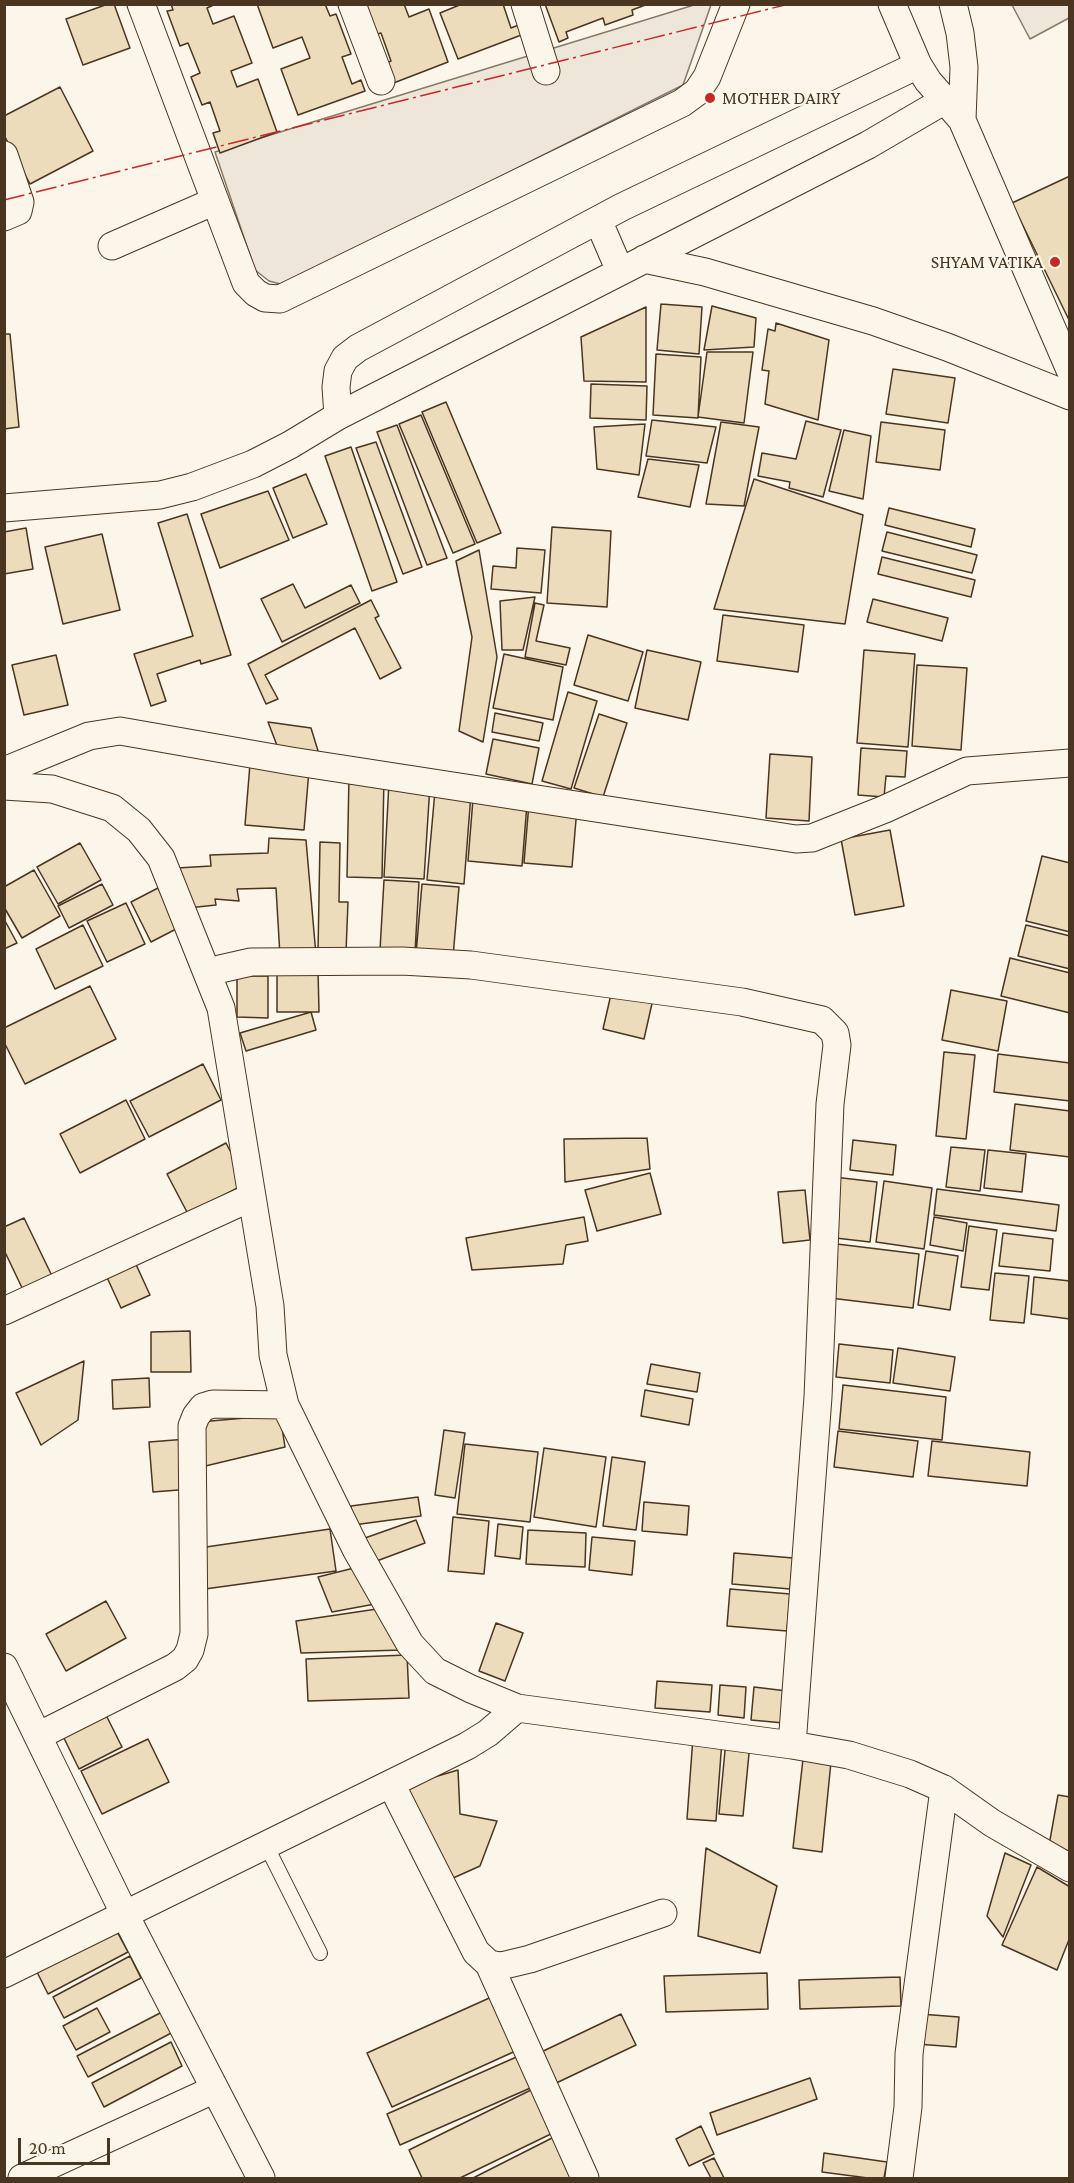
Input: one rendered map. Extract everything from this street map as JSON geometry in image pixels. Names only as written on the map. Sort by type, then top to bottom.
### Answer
[{"type":"street","points":[[141,4],[246,284],[265,298],[279,299],[682,103],[697,92],[707,77],[736,4]]},
{"type":"street","points":[[352,4],[381,81]]},
{"type":"street","points":[[525,4],[546,70]]},
{"type":"street","points":[[892,4],[918,65],[928,81],[953,110],[1070,370]]},
{"type":"street","points":[[953,4],[960,33],[964,67],[953,110]]},
{"type":"street","points":[[338,416],[336,387],[338,371],[345,358],[358,348],[598,220],[918,65]]},
{"type":"street","points":[[4,508],[160,495],[192,487],[253,464],[338,416],[868,145],[953,110]]},
{"type":"street","points":[[4,155],[20,202],[18,211],[4,217]]},
{"type":"street","points":[[112,246],[215,201]]},
{"type":"street","points":[[598,220],[632,265],[705,272],[873,321],[947,347],[1070,396]]},
{"type":"street","points":[[4,771],[89,736],[120,731],[796,839],[812,838],[885,809],[967,771],[1070,763]]},
{"type":"street","points":[[4,786],[52,789],[112,808],[139,830],[161,858],[221,1008],[270,1306],[273,1355],[285,1405],[356,1550],[410,1644],[435,1671],[517,1708],[792,1745],[849,1755],[910,1774],[944,1790],[992,1823],[1070,1868]]},
{"type":"street","points":[[207,972],[251,962],[402,961],[471,965],[742,1002],[822,1020],[835,1033],[837,1045],[830,1104],[818,1397],[792,1745]]},
{"type":"street","points":[[4,1311],[252,1197]]},
{"type":"street","points":[[38,1736],[175,1667],[185,1659],[194,1634],[192,1426],[203,1407],[213,1404],[285,1405]]},
{"type":"street","points":[[4,1668],[125,1915],[261,2178]]},
{"type":"street","points":[[4,1974],[474,1742],[517,1708]]},
{"type":"street","points":[[391,1784],[476,1952],[489,1964],[585,2178]]},
{"type":"street","points":[[899,2178],[908,2107],[911,2038],[944,1790]]},
{"type":"street","points":[[489,1964],[501,1966],[530,1959],[663,1913]]},
{"type":"street","points":[[22,2178],[215,2090]]},
{"type":"lane","points":[[266,1845],[320,1953]]},
{"type":"shaded area","points":[[694,5],[711,5],[683,85],[284,285],[269,281],[255,270],[215,152]]},
{"type":"shaded area","points":[[1012,5],[1069,5],[1069,18],[1030,39]]},
{"type":"building","points":[[114,4],[130,48],[83,65],[66,19]]},
{"type":"building","points":[[171,4],[216,4],[207,8],[213,24],[234,16],[252,63],[231,71],[237,87],[258,79],[277,132],[220,153],[213,133],[220,131],[210,102],[202,105],[191,77],[200,73],[188,43],[180,46],[167,11],[173,10]]},
{"type":"building","points":[[257,4],[325,4],[330,16],[336,14],[351,54],[342,57],[352,84],[361,80],[365,91],[298,115],[281,69],[310,58],[302,37],[273,48]]},
{"type":"building","points":[[404,4],[409,17],[429,9],[448,62],[391,84],[384,64],[391,61],[381,33],[374,35],[363,6]]},
{"type":"building","points":[[462,4],[503,4],[511,28],[521,24],[524,34],[458,59],[440,13]]},
{"type":"building","points":[[545,4],[648,4],[632,10],[633,15],[605,25],[603,18],[566,32],[568,38],[559,42]]},
{"type":"building","points":[[60,87],[93,151],[30,184],[4,135],[4,116]]},
{"type":"building","name":"SHYAM VATIKA","points":[[1070,176],[1070,322],[1012,203]]},
{"type":"building","points":[[661,304],[702,307],[699,354],[657,350]]},
{"type":"building","points":[[712,306],[756,318],[754,347],[704,350]]},
{"type":"building","points":[[646,307],[646,382],[584,381],[581,337]]},
{"type":"building","points":[[776,323],[829,340],[818,420],[765,404],[769,371],[762,370],[768,329],[775,331]]},
{"type":"building","points":[[4,334],[10,334],[19,427],[4,429]]},
{"type":"building","points":[[707,352],[753,352],[744,423],[698,417]]},
{"type":"building","points":[[656,354],[701,357],[698,418],[653,415]]},
{"type":"building","points":[[893,369],[955,378],[948,423],[886,414]]},
{"type":"building","points":[[591,384],[647,386],[646,420],[590,418]]},
{"type":"building","points":[[446,402],[501,533],[477,543],[422,412]]},
{"type":"building","points":[[421,415],[475,544],[453,553],[399,424]]},
{"type":"building","points":[[652,420],[716,427],[707,463],[646,456]]},
{"type":"building","points":[[806,421],[841,430],[823,497],[789,488],[790,482],[758,476],[762,453],[796,459]]},
{"type":"building","points":[[721,422],[759,427],[744,506],[706,504]]},
{"type":"building","points":[[881,422],[945,430],[940,470],[876,462]]},
{"type":"building","points":[[645,424],[639,475],[597,469],[594,427]]},
{"type":"building","points":[[397,425],[447,558],[427,565],[377,432]]},
{"type":"building","points":[[844,430],[871,436],[863,499],[829,491]]},
{"type":"building","points":[[376,442],[422,567],[403,574],[356,448]]},
{"type":"building","points":[[351,447],[397,582],[372,591],[325,456]]},
{"type":"building","points":[[648,459],[699,465],[690,507],[638,497]]},
{"type":"building","points":[[306,474],[327,524],[293,538],[273,488]]},
{"type":"building","points":[[754,479],[863,515],[845,624],[714,609]]},
{"type":"building","points":[[268,491],[289,540],[220,568],[201,514]]},
{"type":"building","points":[[889,508],[975,529],[971,547],[885,525]]},
{"type":"building","points":[[187,514],[231,655],[201,664],[200,660],[157,674],[166,701],[151,706],[134,654],[193,636],[158,523]]},
{"type":"building","points":[[552,527],[611,531],[607,607],[547,603]]},
{"type":"building","points":[[26,528],[33,569],[4,574],[4,532]]},
{"type":"building","points":[[887,532],[977,555],[972,573],[882,551]]},
{"type":"building","points":[[102,534],[120,610],[63,624],[45,547]]},
{"type":"building","points":[[517,548],[545,550],[541,593],[491,589],[493,566],[516,568]]},
{"type":"building","points":[[479,550],[497,657],[483,742],[459,731],[472,637],[456,561]]},
{"type":"building","points":[[882,557],[975,580],[971,597],[878,574]]},
{"type":"building","points":[[293,584],[305,608],[351,585],[360,603],[282,642],[261,599]]},
{"type":"building","points":[[535,597],[523,650],[502,650],[500,601]]},
{"type":"building","points":[[873,599],[948,618],[942,641],[867,622]]},
{"type":"building","points":[[371,600],[379,616],[375,618],[401,668],[380,679],[355,628],[265,675],[278,699],[266,704],[248,664]]},
{"type":"building","points":[[535,603],[544,605],[536,641],[570,648],[566,665],[525,657]]},
{"type":"building","points":[[723,615],[804,625],[798,672],[717,661]]},
{"type":"building","points":[[588,635],[643,652],[628,701],[574,685]]},
{"type":"building","points":[[647,650],[701,662],[688,720],[635,708]]},
{"type":"building","points":[[864,650],[915,654],[908,747],[857,743]]},
{"type":"building","points":[[504,654],[563,667],[553,720],[493,708]]},
{"type":"building","points":[[56,655],[68,705],[24,715],[12,665]]},
{"type":"building","points":[[917,665],[967,668],[961,750],[912,746]]},
{"type":"building","points":[[568,692],[597,701],[571,789],[542,781]]},
{"type":"building","points":[[495,713],[543,723],[539,741],[492,732]]},
{"type":"building","points":[[599,714],[627,723],[603,797],[574,788]]},
{"type":"building","points":[[268,722],[311,728],[319,754],[278,748]]},
{"type":"building","points":[[493,739],[539,748],[532,784],[486,774]]},
{"type":"building","points":[[861,748],[907,751],[905,777],[886,776],[884,797],[858,795]]},
{"type":"building","points":[[770,754],[812,757],[809,821],[766,818]]},
{"type":"building","points":[[250,764],[309,770],[304,830],[245,825]]},
{"type":"building","points":[[349,776],[384,777],[382,878],[347,877]]},
{"type":"building","points":[[389,782],[430,785],[424,879],[384,877]]},
{"type":"building","points":[[435,791],[471,794],[464,884],[427,880]]},
{"type":"building","points":[[473,799],[527,804],[522,866],[468,861]]},
{"type":"building","points":[[529,803],[577,808],[572,867],[524,863]]},
{"type":"building","points":[[890,830],[904,906],[855,915],[841,839]]},
{"type":"building","points":[[269,838],[306,840],[316,955],[280,956],[276,888],[237,889],[239,901],[215,899],[216,905],[188,908],[177,868],[211,866],[210,855],[268,853]]},
{"type":"building","points":[[320,842],[340,843],[339,902],[348,902],[346,952],[318,951]]},
{"type":"building","points":[[80,843],[101,880],[58,904],[37,867]]},
{"type":"building","points":[[1042,856],[1070,863],[1070,932],[1026,921]]},
{"type":"building","points":[[34,870],[60,916],[22,938],[4,907],[4,887]]},
{"type":"building","points":[[384,880],[419,882],[415,952],[380,950]]},
{"type":"building","points":[[102,884],[113,905],[69,928],[58,906]]},
{"type":"building","points":[[422,884],[459,887],[453,957],[416,954]]},
{"type":"building","points":[[158,888],[178,928],[151,942],[131,902]]},
{"type":"building","points":[[126,903],[145,944],[107,962],[87,921]]},
{"type":"building","points":[[4,919],[17,943],[4,949]]},
{"type":"building","points":[[83,925],[103,966],[55,989],[36,949]]},
{"type":"building","points":[[1026,925],[1070,936],[1070,969],[1018,956]]},
{"type":"building","points":[[1010,958],[1070,973],[1070,1013],[1001,996]]},
{"type":"building","points":[[277,970],[318,970],[319,1012],[277,1012]]},
{"type":"building","points":[[237,976],[268,976],[268,1018],[237,1017]]},
{"type":"building","points":[[90,986],[116,1039],[25,1084],[4,1042],[4,1028]]},
{"type":"building","points":[[612,990],[653,999],[644,1039],[603,1029]]},
{"type":"building","points":[[951,990],[1007,1001],[998,1051],[942,1040]]},
{"type":"building","points":[[311,1012],[316,1030],[246,1051],[240,1033]]},
{"type":"building","points":[[944,1052],[975,1055],[966,1139],[936,1136]]},
{"type":"building","points":[[998,1054],[1070,1063],[1070,1101],[994,1092]]},
{"type":"building","points":[[203,1064],[221,1100],[149,1137],[130,1101]]},
{"type":"building","points":[[126,1100],[145,1139],[80,1173],[60,1134]]},
{"type":"building","points":[[1015,1104],[1070,1111],[1070,1157],[1010,1150]]},
{"type":"building","points":[[647,1138],[650,1169],[565,1182],[564,1139]]},
{"type":"building","points":[[853,1140],[896,1145],[893,1175],[850,1170]]},
{"type":"building","points":[[226,1143],[247,1183],[188,1214],[167,1174]]},
{"type":"building","points":[[951,1147],[985,1150],[980,1191],[946,1187]]},
{"type":"building","points":[[988,1150],[1026,1154],[1022,1192],[984,1188]]},
{"type":"building","points":[[650,1173],[661,1214],[597,1231],[585,1190]]},
{"type":"building","points":[[834,1177],[877,1182],[870,1242],[827,1237]]},
{"type":"building","points":[[884,1181],[932,1188],[924,1249],[876,1242]]},
{"type":"building","points":[[937,1189],[1059,1205],[1056,1231],[934,1215]]},
{"type":"building","points":[[805,1190],[810,1240],[783,1243],[778,1192]]},
{"type":"building","points":[[584,1217],[588,1241],[566,1245],[563,1264],[472,1270],[466,1238]]},
{"type":"building","points":[[934,1217],[967,1223],[963,1251],[930,1245]]},
{"type":"building","points":[[24,1218],[53,1278],[24,1292],[4,1250],[4,1227]]},
{"type":"building","points":[[969,1226],[997,1230],[989,1290],[961,1287]]},
{"type":"building","points":[[1003,1233],[1053,1239],[1050,1271],[999,1266]]},
{"type":"building","points":[[837,1244],[919,1254],[913,1308],[830,1298]]},
{"type":"building","points":[[926,1251],[958,1256],[950,1310],[918,1305]]},
{"type":"building","points":[[134,1260],[150,1295],[121,1308],[105,1273]]},
{"type":"building","points":[[995,1273],[1029,1276],[1024,1323],[990,1320]]},
{"type":"building","points":[[1034,1277],[1070,1281],[1070,1319],[1031,1314]]},
{"type":"building","points":[[190,1331],[191,1372],[151,1372],[151,1332]]},
{"type":"building","points":[[839,1344],[893,1350],[890,1383],[836,1377]]},
{"type":"building","points":[[898,1348],[955,1357],[950,1391],[893,1383]]},
{"type":"building","points":[[84,1361],[78,1420],[41,1445],[16,1393]]},
{"type":"building","points":[[651,1364],[700,1373],[697,1392],[647,1384]]},
{"type":"building","points":[[149,1378],[150,1407],[113,1409],[112,1380]]},
{"type":"building","points":[[843,1385],[946,1397],[942,1440],[839,1429]]},
{"type":"building","points":[[645,1390],[693,1399],[689,1425],[641,1416]]},
{"type":"building","points":[[280,1415],[285,1447],[197,1468],[199,1422]]},
{"type":"building","points":[[444,1430],[465,1433],[455,1498],[435,1495]]},
{"type":"building","points":[[838,1431],[918,1441],[913,1477],[834,1467]]},
{"type":"building","points":[[187,1439],[191,1489],[153,1492],[149,1442]]},
{"type":"building","points":[[932,1441],[1030,1452],[1027,1486],[928,1476]]},
{"type":"building","points":[[465,1444],[538,1452],[530,1522],[457,1514]]},
{"type":"building","points":[[544,1448],[606,1457],[596,1527],[534,1517]]},
{"type":"building","points":[[612,1457],[645,1462],[636,1530],[603,1526]]},
{"type":"building","points":[[418,1497],[421,1516],[353,1525],[351,1506]]},
{"type":"building","points":[[644,1502],[689,1506],[687,1535],[642,1531]]},
{"type":"building","points":[[453,1517],[489,1521],[484,1574],[448,1571]]},
{"type":"building","points":[[416,1520],[425,1543],[374,1562],[365,1538]]},
{"type":"building","points":[[498,1524],[523,1527],[520,1559],[495,1556]]},
{"type":"building","points":[[330,1529],[336,1571],[205,1589],[199,1548]]},
{"type":"building","points":[[528,1530],[586,1533],[585,1567],[526,1564]]},
{"type":"building","points":[[592,1537],[635,1541],[632,1575],[589,1570]]},
{"type":"building","points":[[734,1553],[793,1558],[790,1589],[732,1584]]},
{"type":"building","points":[[358,1567],[375,1604],[332,1612],[318,1577]]},
{"type":"building","points":[[730,1589],[790,1594],[787,1631],[727,1626]]},
{"type":"building","points":[[106,1601],[126,1638],[66,1671],[46,1634]]},
{"type":"building","points":[[377,1609],[402,1650],[301,1653],[296,1621]]},
{"type":"building","points":[[496,1623],[523,1633],[505,1681],[479,1671]]},
{"type":"building","points":[[407,1655],[409,1698],[308,1701],[306,1659]]},
{"type":"building","points":[[657,1681],[712,1685],[710,1712],[655,1708]]},
{"type":"building","points":[[720,1685],[746,1687],[744,1718],[718,1715]]},
{"type":"building","points":[[754,1687],[787,1691],[784,1723],[751,1720]]},
{"type":"building","points":[[104,1711],[122,1747],[79,1769],[61,1732]]},
{"type":"building","points":[[693,1737],[722,1740],[716,1821],[687,1819]]},
{"type":"building","points":[[148,1739],[169,1782],[102,1814],[81,1771]]},
{"type":"building","points":[[726,1740],[750,1743],[743,1816],[719,1814]]},
{"type":"building","points":[[803,1759],[831,1762],[822,1852],[793,1848]]},
{"type":"building","points":[[458,1770],[460,1814],[497,1821],[480,1866],[451,1879],[404,1786]]},
{"type":"building","points":[[1058,1795],[1070,1797],[1070,1855],[1048,1851]]},
{"type":"building","points":[[706,1848],[777,1886],[760,1953],[698,1936]]},
{"type":"building","points":[[1005,1853],[1031,1865],[1003,1937],[987,1916]]},
{"type":"building","points":[[1037,1867],[1070,1887],[1070,1937],[1057,1970],[1002,1945]]},
{"type":"building","points":[[115,1928],[128,1952],[48,1994],[36,1970]]},
{"type":"building","points":[[130,1956],[141,1978],[64,2018],[53,1997]]},
{"type":"building","points":[[767,1973],[768,2009],[666,2012],[664,1976]]},
{"type":"building","points":[[900,1977],[901,2006],[800,2009],[799,1980]]},
{"type":"building","points":[[496,1995],[520,2049],[392,2107],[367,2053]]},
{"type":"building","points":[[97,2008],[110,2032],[76,2050],[63,2026]]},
{"type":"building","points":[[164,2011],[175,2031],[88,2077],[77,2056]]},
{"type":"building","points":[[621,2014],[636,2045],[550,2086],[535,2055]]},
{"type":"building","points":[[920,2014],[959,2017],[956,2047],[917,2044]]},
{"type":"building","points":[[171,2042],[182,2066],[104,2107],[92,2083]]},
{"type":"building","points":[[521,2055],[535,2086],[400,2145],[387,2114]]},
{"type":"building","points":[[810,2078],[817,2099],[717,2135],[710,2113]]},
{"type":"building","points":[[535,2088],[557,2131],[460,2178],[422,2178],[409,2150]]},
{"type":"building","points":[[701,2126],[714,2154],[689,2166],[676,2139]]},
{"type":"building","points":[[556,2136],[578,2178],[473,2178]]},
{"type":"building","points":[[824,2153],[887,2162],[884,2178],[822,2172]]},
{"type":"building","points":[[714,2158],[724,2178],[711,2178],[703,2163]]},
{"type":"power","points":[[4,200],[789,4]]},
{"type":"place","name":"MOTHER DAIRY","points":[[710,98]]},
{"type":"place","name":"SHYAM VATIKA","points":[[1055,262]]}]
